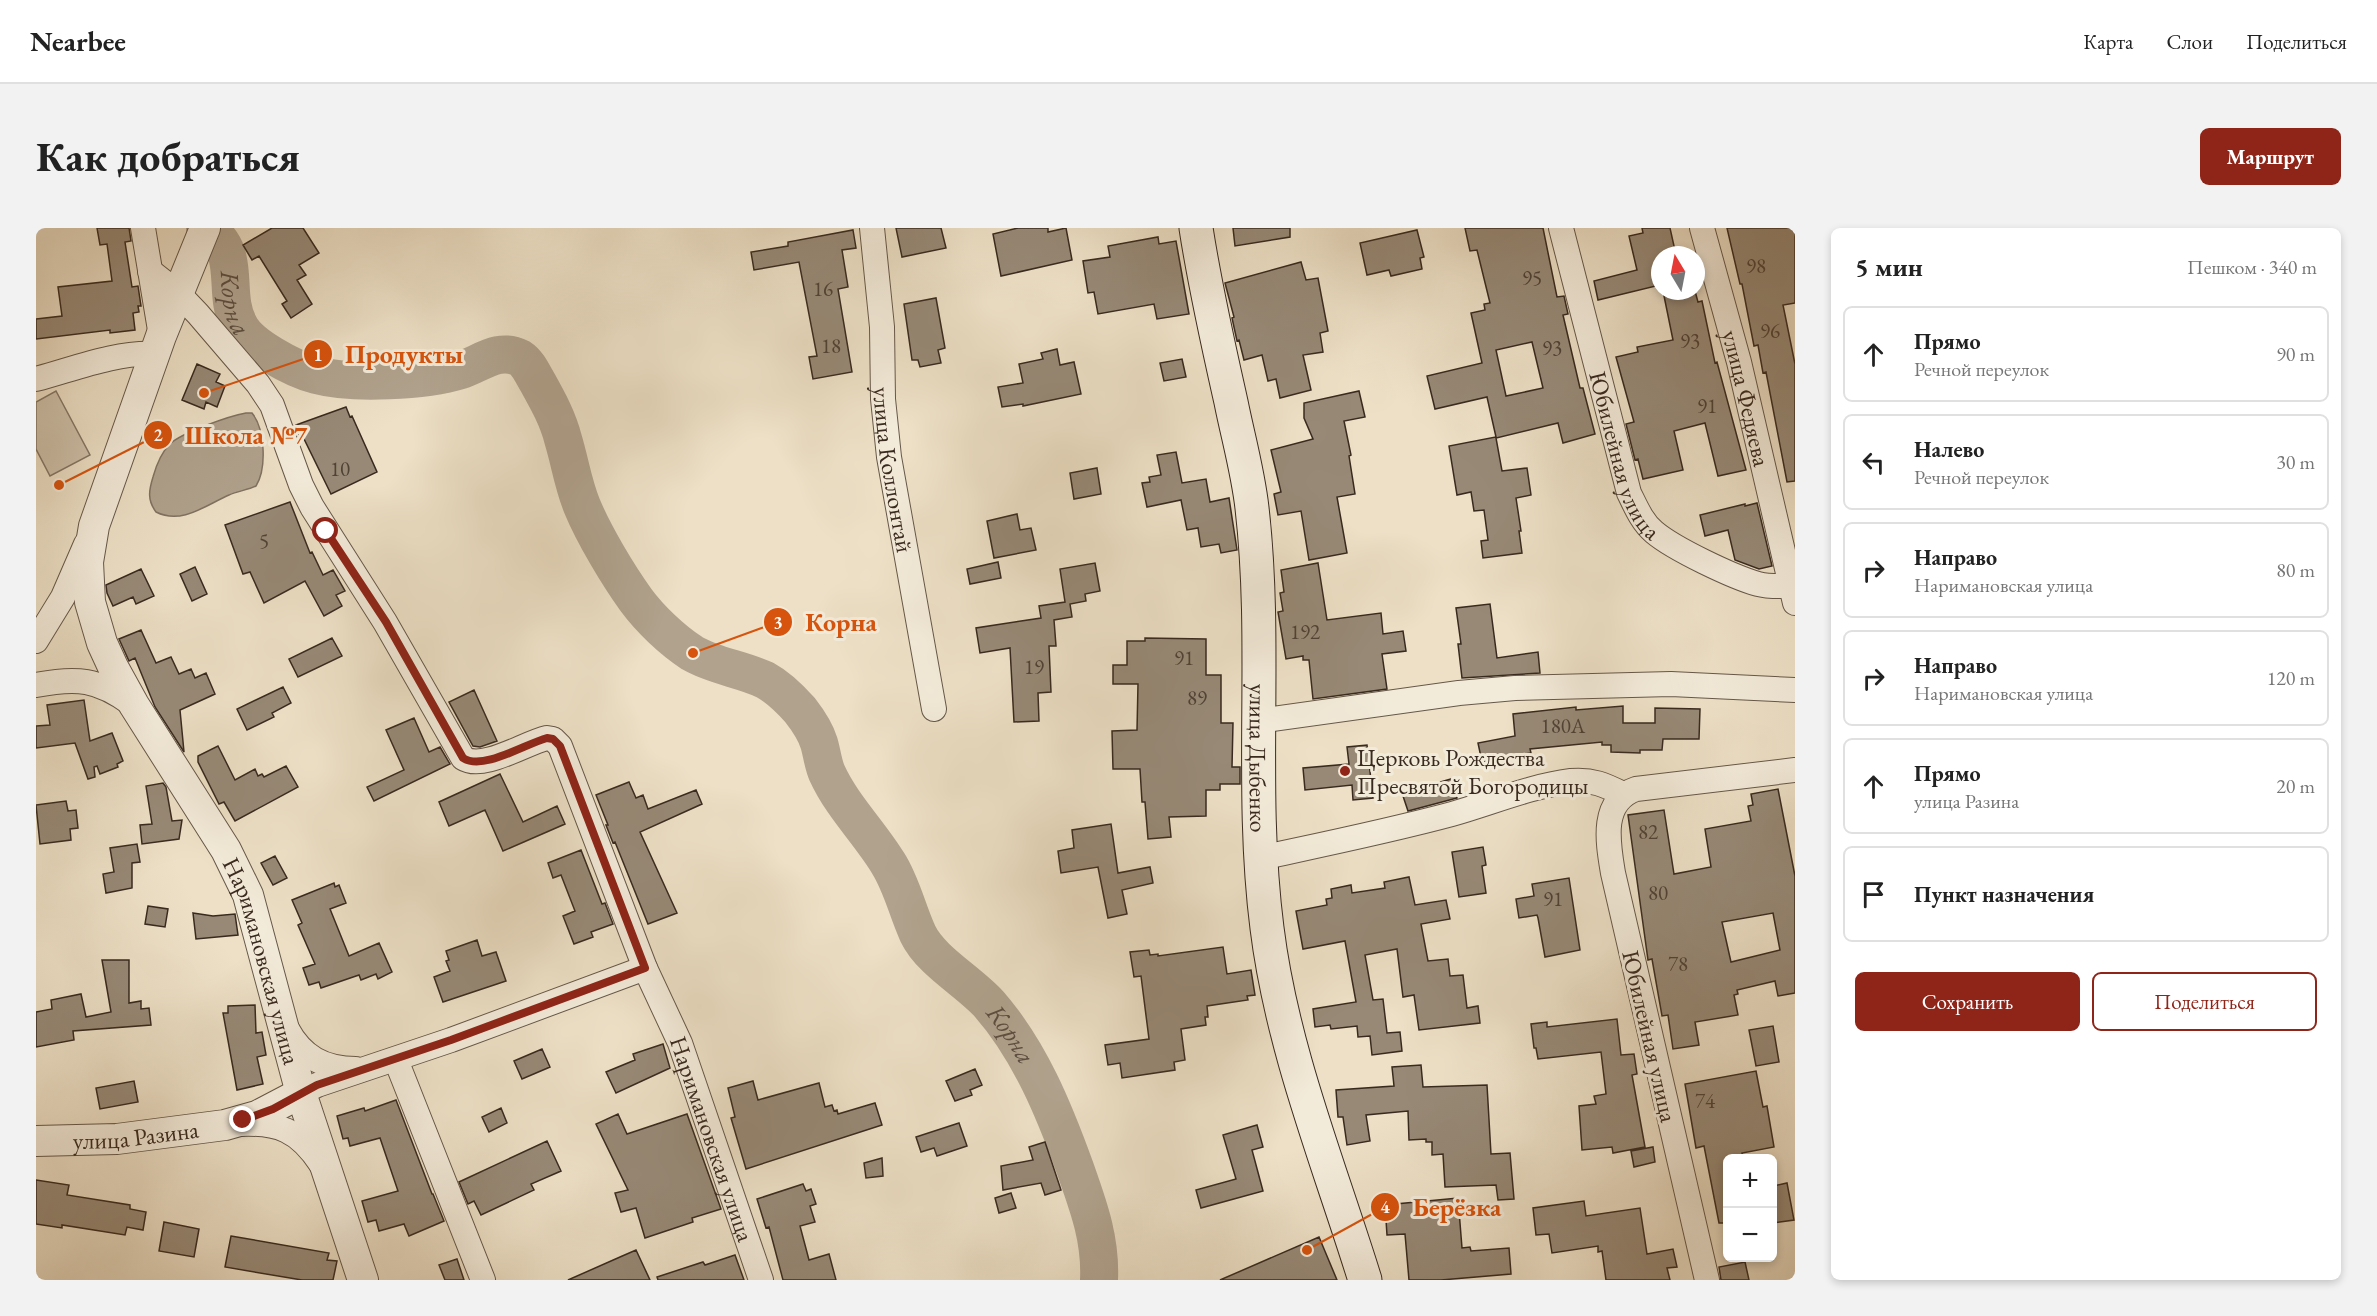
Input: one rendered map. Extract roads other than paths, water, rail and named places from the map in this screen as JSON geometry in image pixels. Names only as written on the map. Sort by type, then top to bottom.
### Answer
[{"type":"main road","name":"улица Дыбенко","points":[[1196,228],[1251,503],[1258,590],[1260,858],[1267,930],[1285,1020],[1309,1109],[1365,1280]]},
{"type":"street","points":[[36,379],[117,357],[142,353],[158,345],[143,228]]},
{"type":"street","name":"Наримановская улица","points":[[36,641],[63,597],[94,526],[158,345],[206,228]]},
{"type":"street","name":"улица Коллонтай","points":[[872,228],[882,327],[883,399],[888,446],[934,709]]},
{"type":"street","name":"Юбилейная улица","points":[[1562,228],[1629,493],[1639,513],[1653,531],[1672,545],[1732,574],[1793,595]]},
{"type":"street","name":"улица Федяева","points":[[1702,228],[1738,362],[1793,595]]},
{"type":"street","points":[[150,271],[178,293]]},
{"type":"street","name":"Наримановская улица","points":[[178,293],[258,384],[272,405],[297,475],[312,507],[386,622],[463,758],[469,762],[484,761],[547,738],[553,739],[560,746],[645,968],[680,1043],[761,1280]]},
{"type":"street","name":"Наримановская улица","points":[[94,526],[88,562],[90,602],[102,643],[134,705],[209,822],[238,873],[255,915],[301,1093],[317,1085],[396,1060],[645,968]]},
{"type":"street","name":"Наримановская улица","points":[[36,685],[72,680],[90,682],[106,687],[134,705]]},
{"type":"street","points":[[1258,721],[1515,688],[1671,684],[1795,690]]},
{"type":"street","points":[[1260,858],[1404,827],[1541,787],[1571,781],[1598,782],[1623,794],[1646,786],[1795,770]]},
{"type":"street","name":"Юбилейная улица","points":[[1623,794],[1613,806],[1610,815],[1609,850],[1707,1280]]},
{"type":"street","points":[[283,1022],[295,1043],[309,1057],[340,1068],[370,1068]]},
{"type":"street","points":[[396,1060],[483,1280]]},
{"type":"street","points":[[301,1093],[363,1280]]},
{"type":"street","name":"улица Разина","points":[[36,1141],[117,1139],[225,1125],[257,1116],[301,1093]]},
{"type":"street","points":[[225,1125],[259,1123],[286,1130],[307,1145],[329,1176]]},
{"type":"waterway","name":"Корна","points":[[205,228],[217,237],[224,248],[230,272],[234,312],[244,333],[273,356],[296,368],[331,378],[369,381],[446,374],[505,354],[520,358],[525,363],[558,424],[576,489],[587,517],[636,600],[662,629],[692,653],[765,680],[800,710],[818,739],[826,770],[833,785],[893,871],[924,944],[989,1004],[1017,1041],[1040,1082],[1080,1182],[1096,1236],[1099,1280]]},
{"type":"place","name":"Продукты","points":[[204,393]]},
{"type":"place","name":"Школа №7","points":[[59,485]]},
{"type":"place","name":"Корна","points":[[693,653]]},
{"type":"place","name":"Церковь Рождества Пресвятой Богородицы","points":[[1345,771]]},
{"type":"place","name":"Берёзка","points":[[1307,1250]]}]
